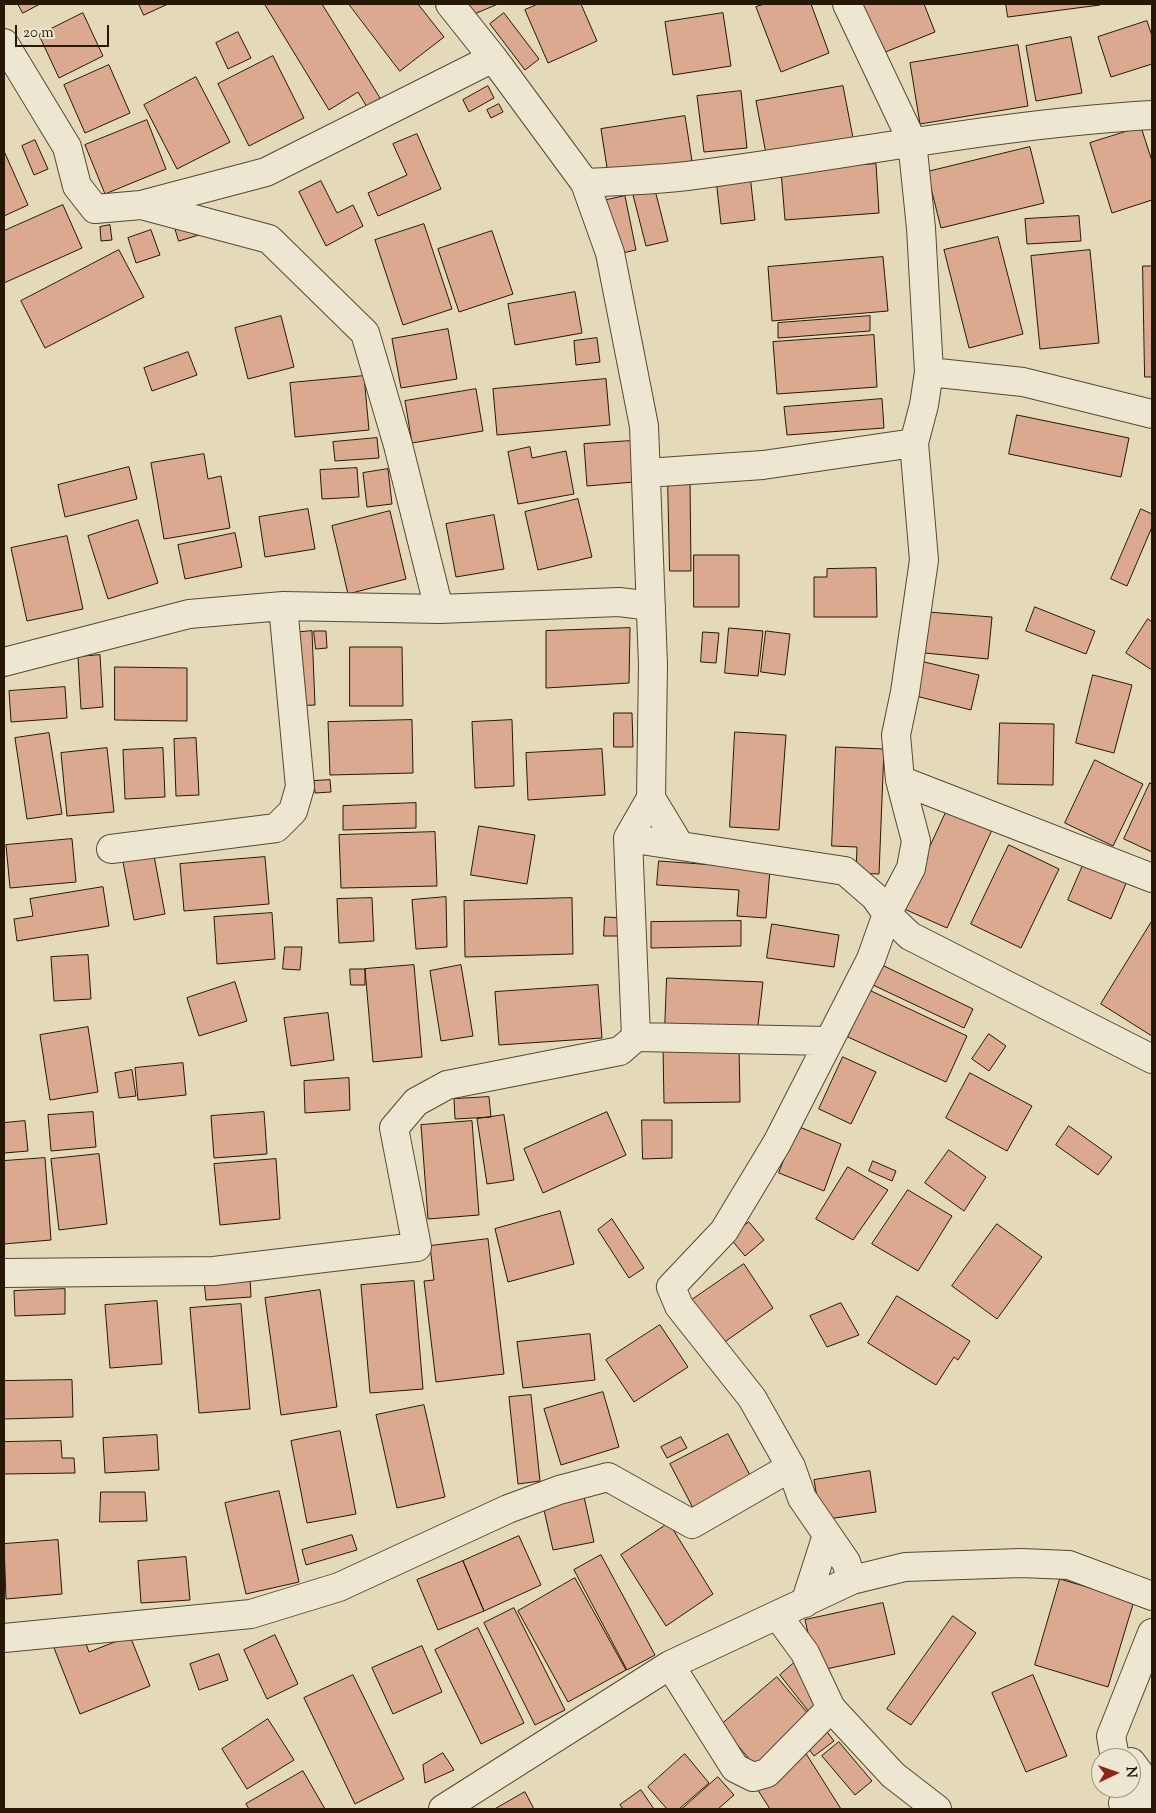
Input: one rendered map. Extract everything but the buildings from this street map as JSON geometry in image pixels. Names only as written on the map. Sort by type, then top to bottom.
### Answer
[{"type":"street","points":[[450,4],[493,58],[585,183],[610,253],[644,426],[651,606],[651,798],[628,838],[636,1037]]},
{"type":"street","points":[[847,4],[912,141],[921,228],[929,372],[924,406],[914,443],[924,560],[905,692],[896,735],[900,780],[916,841],[911,868],[887,914],[871,959],[777,1143],[724,1231],[671,1287],[679,1306],[752,1398],[790,1467],[802,1498],[846,1562],[852,1580]]},
{"type":"street","points":[[4,43],[67,148],[77,186],[95,208],[141,205],[266,172],[493,58]]},
{"type":"street","points":[[585,183],[686,176],[912,141],[1108,118],[1152,115]]},
{"type":"street","points":[[141,205],[270,239],[365,333],[398,446],[439,609]]},
{"type":"street","points":[[929,372],[1023,382],[1152,414]]},
{"type":"street","points":[[646,473],[763,465],[914,443]]},
{"type":"street","points":[[4,662],[189,614],[283,606],[439,609],[619,602],[651,606]]},
{"type":"street","points":[[111,849],[276,828],[293,811],[300,787],[283,606]]},
{"type":"street","points":[[900,780],[1152,878]]},
{"type":"street","points":[[651,798],[680,846]]},
{"type":"street","points":[[628,838],[845,871],[875,897],[887,914],[910,936],[1152,1059]]},
{"type":"street","points":[[871,959],[910,936]]},
{"type":"street","points":[[4,1273],[214,1271],[417,1247],[394,1128],[416,1102],[447,1085],[620,1051],[636,1037],[829,1041]]},
{"type":"street","points":[[4,1638],[251,1614],[339,1588],[508,1509],[559,1490],[608,1477],[692,1524],[790,1467]]},
{"type":"street","points":[[805,1603],[827,1536]]},
{"type":"street","points":[[443,1809],[670,1665],[852,1580],[904,1567],[1021,1563],[1069,1565],[1152,1596]]},
{"type":"street","points":[[778,1616],[805,1654],[831,1708],[893,1774],[937,1809]]},
{"type":"street","points":[[1113,1747],[1152,1633]]},
{"type":"street","points":[[670,1665],[735,1768],[753,1777],[767,1773],[831,1708]]},
{"type":"street","points":[[1141,1775],[1152,1790]]},
{"type":"street","points":[[1122,1800],[1152,1794]]}]
